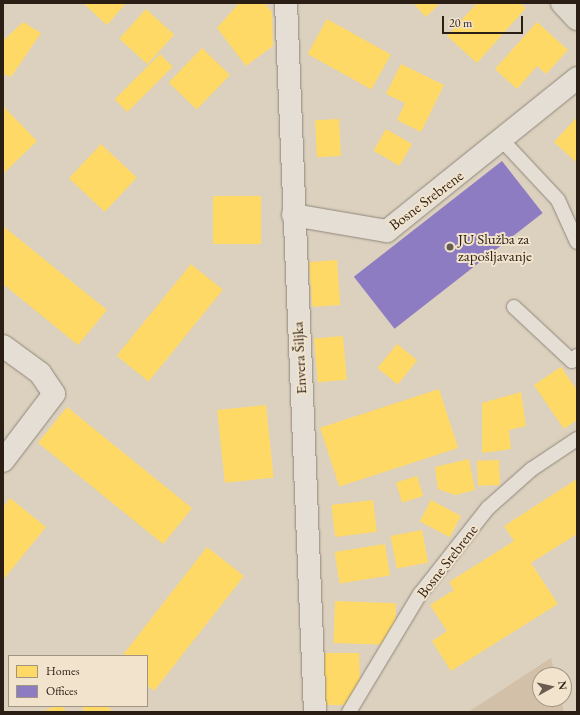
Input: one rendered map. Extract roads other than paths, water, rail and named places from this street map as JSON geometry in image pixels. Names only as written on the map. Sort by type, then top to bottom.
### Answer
[{"type":"main road","points":[[562,3],[577,19]]},
{"type":"street","name":"Envera Šiljka","points":[[286,3],[293,215],[315,712]]},
{"type":"street","name":"Bosne Srebrene","points":[[293,215],[387,231],[577,78]]},
{"type":"street","points":[[3,346],[40,373],[54,394],[3,461]]},
{"type":"lane","points":[[501,139],[558,200],[577,242]]},
{"type":"lane","points":[[514,307],[575,361]]},
{"type":"lane","name":"Bosne Srebrene","points":[[350,712],[420,594],[488,508],[532,469],[577,439]]},
{"type":"place","name":"JU Služba za zapošljavanje","points":[[450,247]]}]
